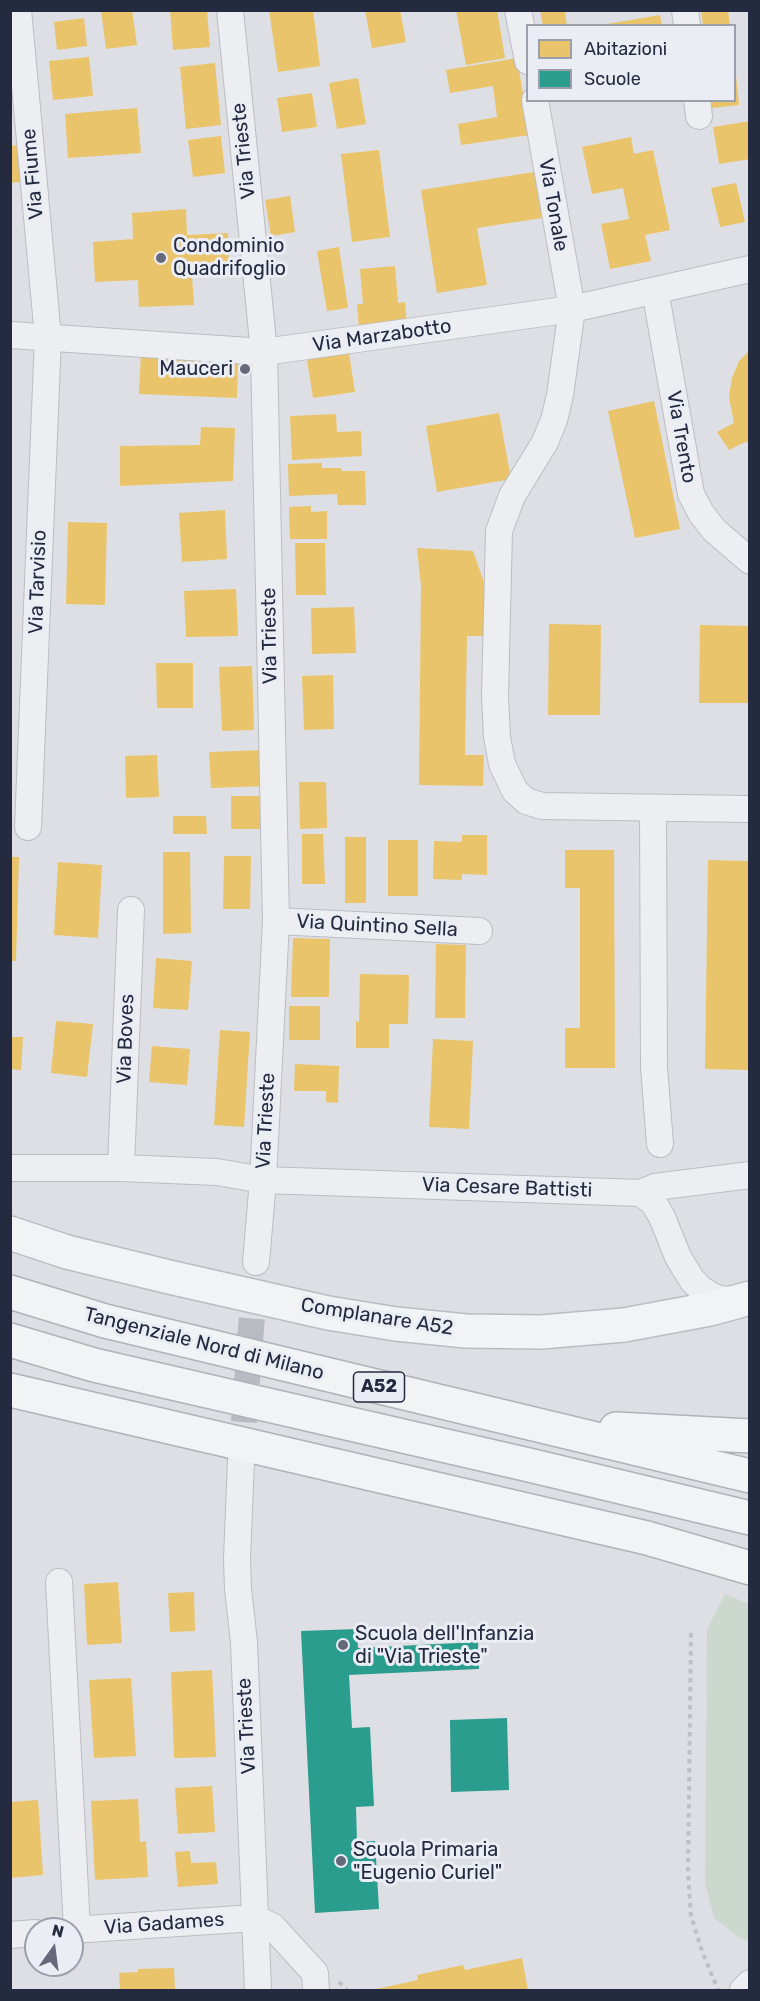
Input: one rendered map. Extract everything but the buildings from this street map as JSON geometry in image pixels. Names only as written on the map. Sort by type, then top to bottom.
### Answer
[{"type":"main road","name":"Complanare A52","points":[[10,1233],[67,1252],[328,1312],[396,1324],[466,1331],[541,1332],[624,1325],[710,1309],[744,1300]]},
{"type":"main road","name":"Tangenziale Nord di Milano","points":[[10,1292],[105,1321],[750,1476]]},
{"type":"main road","name":"A52","points":[[10,1340],[94,1365],[529,1464],[750,1518]]},
{"type":"main road","points":[[10,1390],[647,1538],[750,1568]]},
{"type":"main road","points":[[534,1425],[750,1436]]},
{"type":"street","name":"Via Fiume","points":[[18,10],[48,337]]},
{"type":"street","name":"Via Trieste","points":[[230,10],[264,352],[276,921],[263,1180],[256,1262]]},
{"type":"street","points":[[519,10],[526,50]]},
{"type":"street","name":"Via Tonale","points":[[535,102],[572,309],[560,395],[554,420],[545,442],[512,496],[500,531],[495,696],[497,737],[502,764],[511,784],[521,796],[533,804],[556,808],[750,809]]},
{"type":"street","name":"Via Marzabotto","points":[[10,335],[264,352],[572,309],[750,269]]},
{"type":"street","name":"Via Trento","points":[[655,290],[691,494],[701,513],[714,530],[750,561]]},
{"type":"street","name":"Via Tarvisio","points":[[28,827],[48,337]]},
{"type":"street","points":[[653,808],[654,1068],[660,1144]]},
{"type":"street","name":"Via Boves","points":[[121,1168],[131,910]]},
{"type":"street","name":"Via Quintino Sella","points":[[276,921],[479,931]]},
{"type":"street","name":"Via Cesare Battisti","points":[[10,1168],[121,1168],[217,1172],[263,1180],[640,1193],[655,1186],[750,1175]]},
{"type":"street","points":[[640,1193],[653,1202],[662,1217],[678,1257],[692,1280],[701,1289],[720,1299],[744,1300]]},
{"type":"street","name":"Via Trieste","points":[[241,1461],[237,1559],[244,1642],[258,1990]]},
{"type":"street","points":[[60,1582],[74,1917]]},
{"type":"street","points":[[255,1918],[273,1927],[315,1972],[316,1990]]},
{"type":"street","name":"Via Gadames","points":[[84,1929],[255,1918]]},
{"type":"street","points":[[743,1990],[750,1983]]},
{"type":"path","points":[[691,1633],[688,1871],[691,1916],[718,1990]]},
{"type":"shaded area","points":[[725,1594],[749,1604],[749,1941],[740,1938],[714,1918],[705,1883],[707,1629]]},
{"type":"tunnel","points":[[241,1461],[256,1262]]},
{"type":"place","name":"Condominio Quadrifoglio","points":[[161,258]]},
{"type":"place","name":"Mauceri","points":[[245,369]]},
{"type":"place","name":"Scuola dell'Infanzia di \"Via Trieste\"","points":[[343,1645]]},
{"type":"place","name":"Scuola Primaria \"Eugenio Curiel\"","points":[[341,1861]]}]
